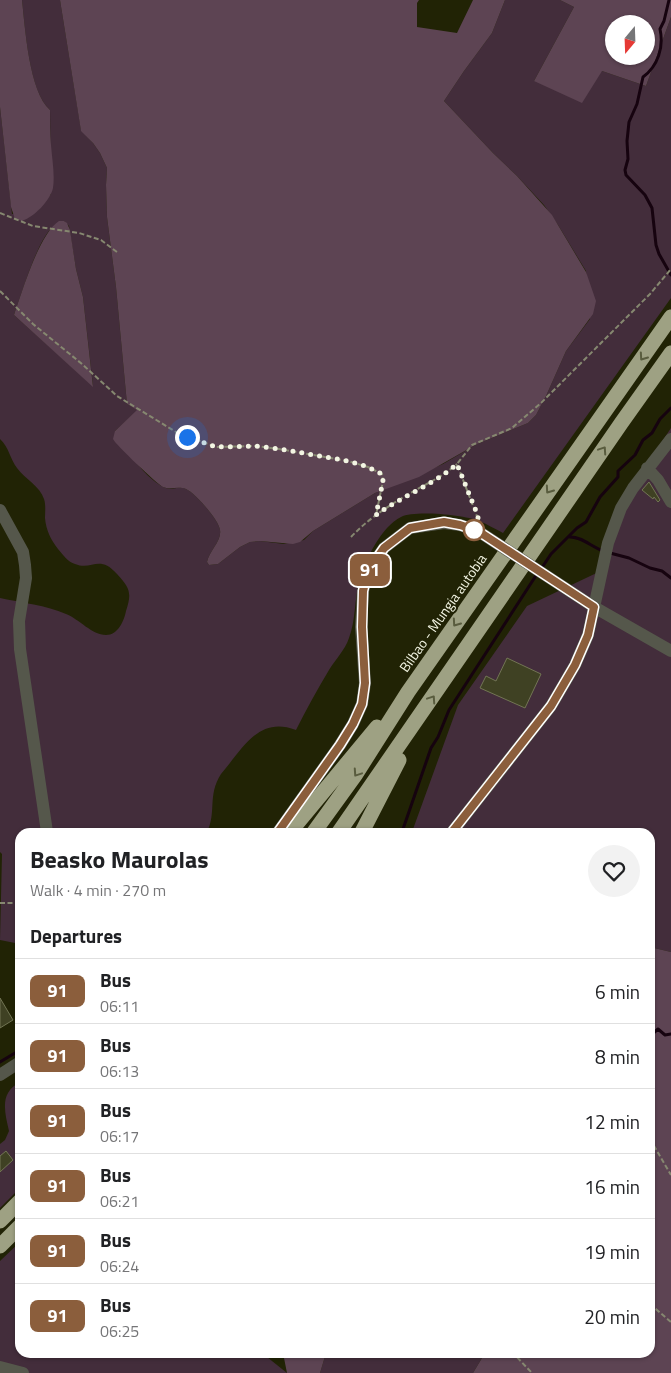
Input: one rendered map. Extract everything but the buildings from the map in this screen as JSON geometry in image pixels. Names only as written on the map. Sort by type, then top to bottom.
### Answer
[{"type":"highway","name":"Bilbao - Mungia autobia","points":[[317,828],[356,774],[408,692],[671,318]]},
{"type":"highway","points":[[342,828],[405,740],[671,354]]},
{"type":"highway","points":[[293,828],[344,765],[408,692]]},
{"type":"highway","points":[[364,828],[399,761],[405,740]]},
{"type":"highway","points":[[0,1221],[15,1206]]},
{"type":"highway","points":[[0,1246],[15,1231]]},
{"type":"street","points":[[455,828],[551,706],[575,665],[588,635],[603,562],[621,508],[647,468],[671,439]]},
{"type":"street","points":[[647,468],[658,480],[671,502]]},
{"type":"street","points":[[0,510],[23,552],[25,564],[26,578],[19,621],[20,649],[46,828]]},
{"type":"street","points":[[281,828],[340,745],[353,724],[362,704],[365,683],[362,627],[363,591],[367,575],[384,548],[410,528],[444,522],[478,531],[594,607],[671,651]]},
{"type":"street","points":[[0,1075],[15,1065]]},
{"type":"street","points":[[0,1080],[15,1074]]},
{"type":"street","points":[[0,1367],[23,1373]]},
{"type":"path","points":[[0,213],[33,226],[79,233],[101,240],[117,252]]},
{"type":"path","points":[[351,537],[364,523],[413,491],[442,476],[457,464],[472,445],[512,428],[541,402],[650,294],[671,269]]},
{"type":"path","points":[[0,291],[33,324],[82,364],[117,396],[176,432],[216,447],[255,446],[280,449],[348,461],[368,467],[382,474],[383,481],[376,515]]},
{"type":"path","points":[[457,464],[478,516],[478,531]]},
{"type":"path","points":[[0,903],[15,903]]},
{"type":"path","points":[[655,1148],[671,1175]]},
{"type":"path","points":[[655,1308],[671,1322]]},
{"type":"path","points":[[518,1358],[532,1373]]},
{"type":"shaded area","points":[[0,0],[22,0],[29,58],[33,74],[37,89],[50,110],[54,172],[53,188],[49,198],[41,208],[22,221],[15,219],[11,207],[0,107]]},
{"type":"shaded area","points":[[22,0],[60,0],[81,130],[100,153],[107,168],[107,217],[116,287],[127,404],[138,410],[115,431],[147,475],[164,487],[186,489],[211,514],[219,526],[220,534],[208,558],[207,562],[209,565],[218,564],[240,547],[250,542],[260,541],[284,544],[304,540],[313,531],[375,493],[443,464],[477,444],[528,423],[536,415],[566,351],[590,319],[586,271],[558,225],[544,205],[444,101],[492,33],[505,0],[560,0],[574,7],[534,81],[602,71],[646,86],[671,17],[671,298],[503,533],[472,519],[440,514],[408,515],[394,521],[387,528],[375,544],[362,571],[353,624],[347,642],[331,666],[296,730],[271,727],[252,737],[221,774],[217,782],[214,790],[209,828],[15,828],[15,943],[0,940],[2,854],[0,852],[0,598],[58,611],[71,616],[91,630],[106,635],[114,633],[122,623],[129,595],[125,583],[111,568],[100,564],[81,566],[72,563],[62,554],[48,531],[42,494],[17,468],[0,439],[0,107],[12,214],[37,211],[51,194],[50,110],[37,89],[29,59]],"holes":[[[64,221],[69,226],[83,297],[93,386],[14,315],[42,242],[55,225]]]},
{"type":"shaded area","points":[[60,0],[419,0],[417,3],[417,27],[457,33],[473,0],[505,0],[492,33],[444,101],[552,215],[586,272],[596,301],[593,314],[566,351],[536,415],[528,423],[477,444],[419,477],[375,493],[313,531],[300,542],[293,544],[250,542],[240,547],[218,564],[209,565],[207,562],[208,558],[219,538],[220,530],[206,507],[186,489],[163,487],[128,456],[113,439],[115,431],[137,410],[127,404],[116,287],[107,217],[107,168],[93,143],[81,131]]},
{"type":"shaded area","points":[[560,0],[671,0],[671,17],[655,61],[655,15],[605,15],[605,65],[654,65],[646,86],[602,71],[582,103],[534,81],[574,7]]},
{"type":"shaded area","points":[[59,221],[67,223],[70,230],[76,269],[83,297],[93,387],[14,315],[38,250],[52,228]]},
{"type":"shaded area","points":[[671,428],[671,952],[655,948],[655,828],[413,828],[458,705],[527,606],[605,569],[604,557],[643,470]]},
{"type":"shaded area","points":[[655,948],[671,952],[671,1373],[473,1373],[482,1358],[655,1358]]},
{"type":"shaded area","points":[[14,1086],[15,1193],[0,1208],[0,1144],[5,1140],[9,1131],[5,1102],[9,1091]]},
{"type":"shaded area","points":[[15,1247],[15,1358],[268,1358],[287,1373],[0,1373],[0,1261]]},
{"type":"shaded area","points":[[284,1358],[324,1358],[320,1373],[287,1373]]},
{"type":"shaded area","points":[[324,1358],[482,1358],[473,1373],[320,1373]]},
{"type":"waterway","points":[[669,0],[660,29],[661,43],[659,56],[653,67],[643,77],[637,104],[629,122],[628,159],[625,170],[626,175],[645,195],[652,208],[656,245],[671,275]]},
{"type":"waterway","points":[[541,569],[551,554],[577,528],[586,522],[600,497],[618,477],[618,471],[635,455],[643,440],[652,433],[660,419],[671,408]]},
{"type":"waterway","points":[[570,537],[575,537],[604,551]]},
{"type":"waterway","points":[[610,553],[662,571],[671,578]]},
{"type":"waterway","points":[[403,828],[431,748],[438,737],[449,710],[537,574]]},
{"type":"waterway","points":[[655,1032],[658,1029],[665,1035],[671,1034]]},
{"type":"waterway","points":[[0,1062],[15,1053]]},
{"type":"bus line","name":"91","points":[[281,828],[340,745],[353,724],[362,704],[365,683],[362,627],[363,591],[367,575],[384,548],[410,528],[444,522],[478,531],[594,607],[588,635],[575,665],[551,706],[455,828]]},
{"type":"route","points":[[187,437],[216,447],[255,446],[280,449],[348,461],[368,467],[382,474],[383,481],[376,515],[413,491],[442,476],[457,464],[459,473],[467,487],[478,516],[478,531],[474,530]]}]
